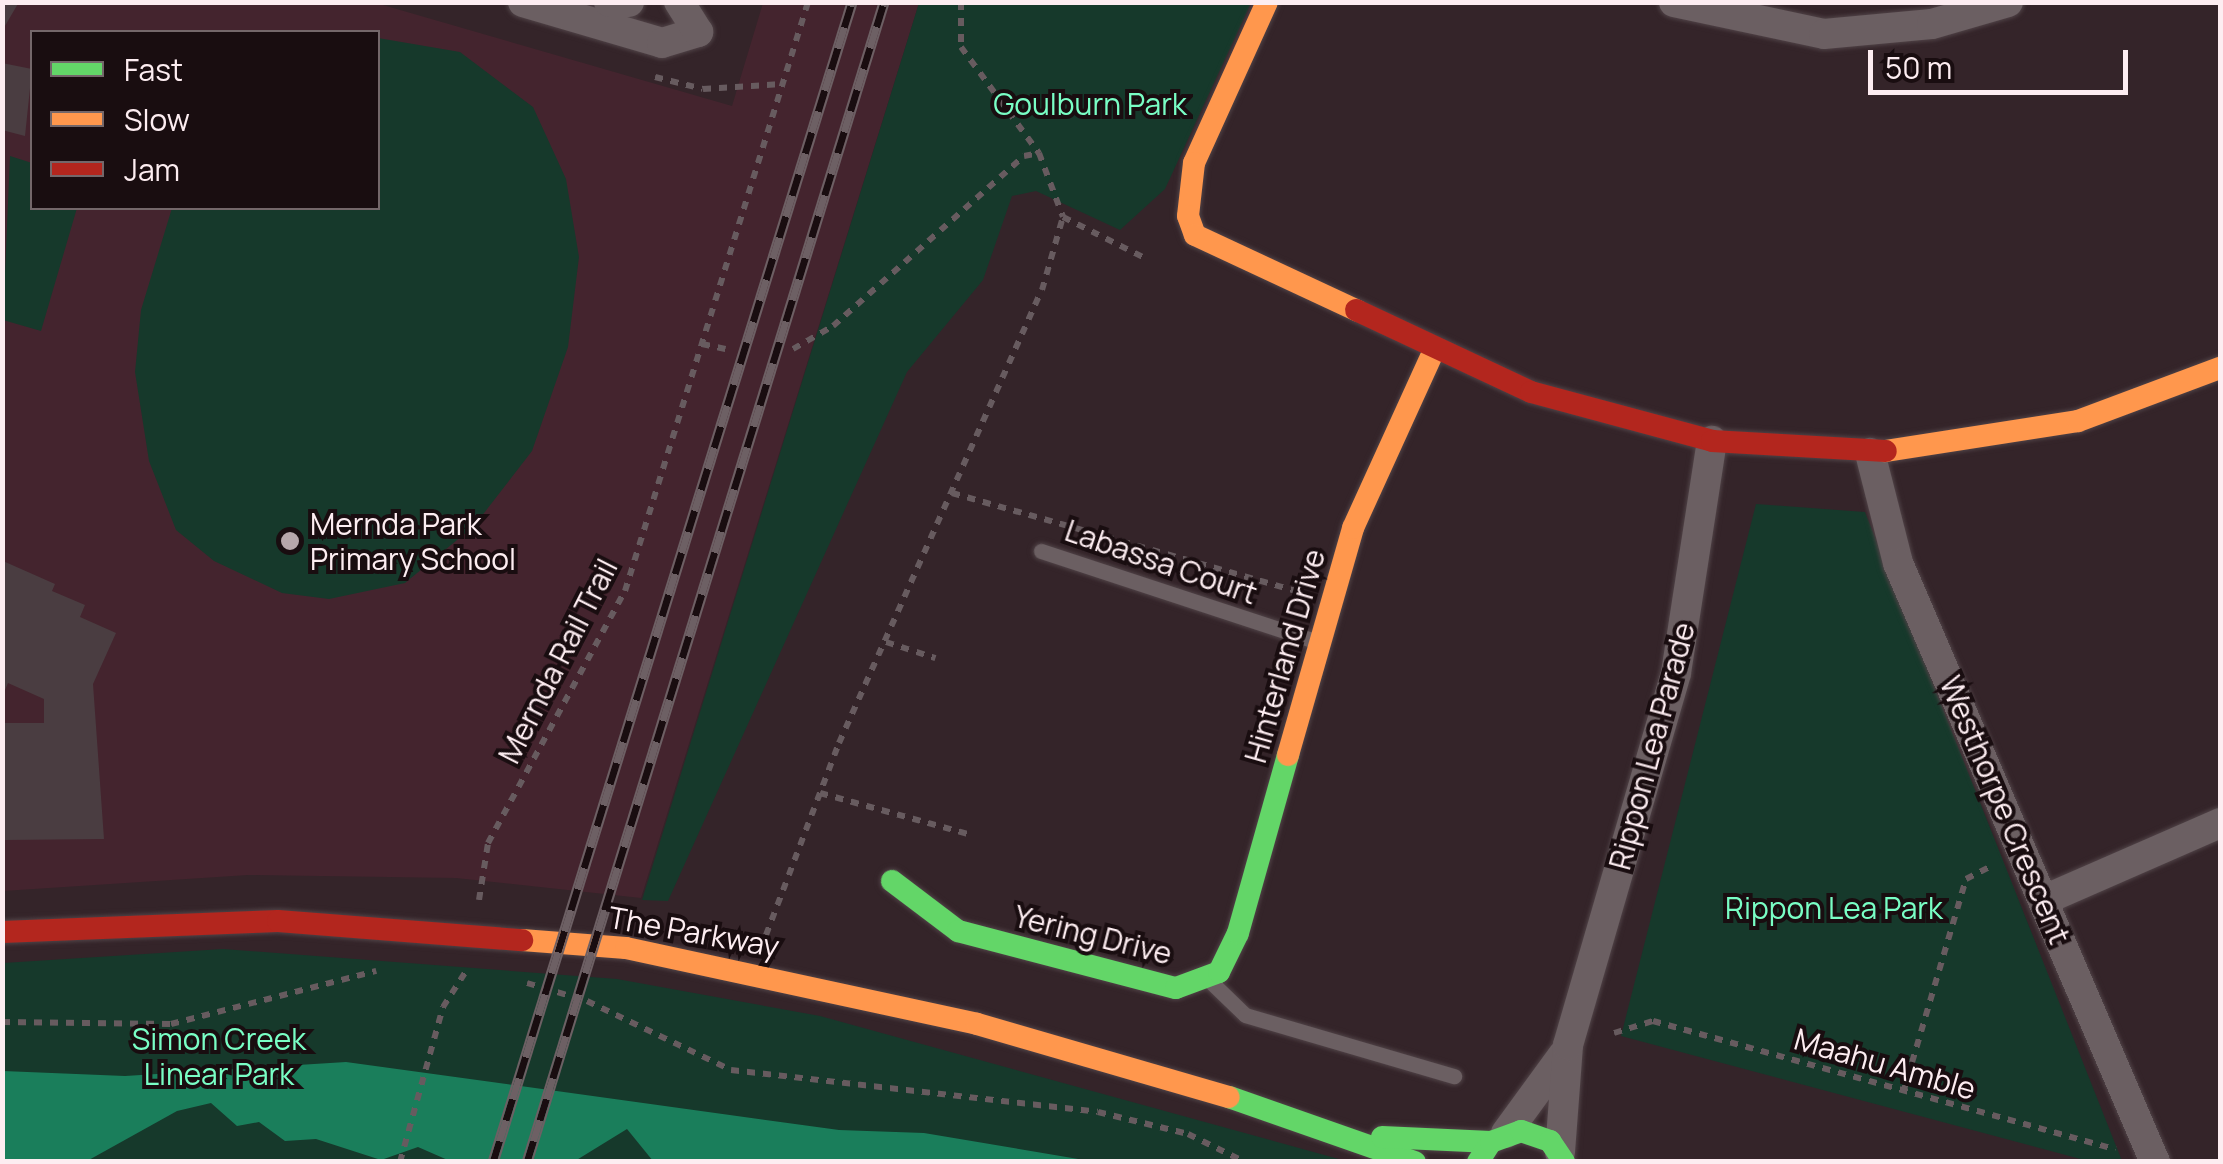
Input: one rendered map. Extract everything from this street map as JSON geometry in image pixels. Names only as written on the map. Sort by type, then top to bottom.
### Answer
[{"type":"street","points":[[523,2],[662,43],[698,32]]},
{"type":"street","points":[[609,2],[629,2]]},
{"type":"street","points":[[680,2],[698,32]]},
{"type":"street","points":[[698,32],[710,2]]},
{"type":"street","points":[[1266,2],[1194,163],[1188,216],[1195,235],[1434,350],[1577,408],[1712,441],[1870,453],[2078,421],[2220,368]]},
{"type":"street","points":[[1674,2],[1824,34],[1932,24],[2008,2]]},
{"type":"street","name":"Hinterland Drive","points":[[1208,980],[1238,933],[1359,513],[1434,350]]},
{"type":"street","name":"Rippon Lea Parade","points":[[1564,1159],[1568,1046],[1680,656],[1712,441]]},
{"type":"street","name":"Westhorpe Crescent","points":[[1870,453],[1898,562],[2150,1150]]},
{"type":"street","points":[[2044,900],[2220,823]]},
{"type":"street","name":"Yering Drive","points":[[892,881],[958,931],[1152,984],[1208,980]]},
{"type":"street","name":"The Parkway","points":[[2,932],[278,921],[474,930],[859,993],[1355,1134],[1415,1162]]},
{"type":"street","name":"Rippon Lea Parade","points":[[1492,1146],[1568,1046]]},
{"type":"street","name":"The Parkway","points":[[1355,1134],[1492,1146],[1536,1134],[1564,1159]]},
{"type":"lane","name":"Labassa Court","points":[[1041,551],[1320,642]]},
{"type":"lane","name":"Yering Drive","points":[[1208,980],[1245,1015],[1454,1076]]},
{"type":"path","name":"Mernda Rail Trail","points":[[400,1162],[444,1007],[465,977],[488,844],[625,591],[808,2]]},
{"type":"path","points":[[766,935],[820,793],[1042,290],[1062,217],[1039,154],[961,46],[960,2]]},
{"type":"path","points":[[793,349],[861,302],[1010,164],[1039,154]]},
{"type":"path","points":[[1062,217],[1143,256]]},
{"type":"path","points":[[702,344],[725,348]]},
{"type":"path","points":[[952,493],[1332,601]]},
{"type":"path","points":[[886,642],[935,658]]},
{"type":"path","points":[[820,793],[968,834]]},
{"type":"path","points":[[1903,1093],[1966,878],[2022,851]]},
{"type":"path","points":[[2,1022],[170,1024],[348,974],[395,971]]},
{"type":"path","points":[[448,975],[481,978]]},
{"type":"path","points":[[512,982],[558,989],[730,1070],[1098,1112],[1188,1134],[1245,1162]]},
{"type":"path","name":"Maahu Amble","points":[[1614,1033],[1653,1021],[2104,1151],[2150,1150]]},
{"type":"shaded area","name":"Mernda Park Primary School","points":[[3,3],[376,3],[732,106],[763,3],[919,3],[641,898],[456,878],[248,875],[3,891]]},
{"type":"shaded area","points":[[346,1062],[839,1130],[924,1133],[1090,1161],[653,1161],[627,1129],[575,1161],[450,1161],[418,1147],[381,1160],[316,1139],[285,1141],[259,1122],[237,1126],[211,1103],[177,1111],[87,1161],[3,1161],[3,1071],[125,1076]]},
{"type":"green space","name":"Goulburn Park","points":[[919,3],[1251,3],[1165,189],[1120,230],[1036,191],[1012,196],[983,280],[907,372],[668,901],[642,900]]},
{"type":"green space","points":[[380,38],[460,52],[533,107],[566,179],[579,257],[568,347],[532,451],[474,526],[405,583],[329,599],[282,593],[214,561],[176,530],[149,461],[135,372],[141,310],[171,210],[380,210]]},
{"type":"green space","points":[[10,156],[30,162],[30,210],[76,210],[41,331],[3,320]]},
{"type":"green space","name":"Rippon Lea Park","points":[[1756,504],[1865,512],[2122,1161],[2088,1161],[1621,1036]]},
{"type":"green space","name":"Simon Creek Linear Park","points":[[223,949],[617,979],[820,1016],[1346,1161],[3,1162],[3,963]]},
{"type":"building","points":[[2,2],[19,2],[2,31]]},
{"type":"building","points":[[2,63],[30,69],[25,136],[2,130]]},
{"type":"building","points":[[3,561],[55,584],[52,591],[85,605],[80,617],[116,633],[93,684],[104,839],[5,840],[4,723],[44,723],[44,699],[8,683],[3,695]]},
{"type":"railway","points":[[493,1162],[852,2]]},
{"type":"railway","points":[[527,1162],[884,2]]},
{"type":"traffic: fast","points":[[892,881],[958,931],[1176,988],[1219,972],[1238,933],[1288,755]]},
{"type":"traffic: fast","points":[[1229,1097],[1415,1162]]},
{"type":"traffic: fast","points":[[1478,1162],[1491,1142],[1521,1131],[1550,1141],[1564,1162]]},
{"type":"traffic: fast","points":[[1382,1137],[1491,1142]]},
{"type":"traffic: slow","points":[[1267,2],[1194,163],[1188,216],[1195,235],[1356,310]]},
{"type":"traffic: slow","points":[[1288,755],[1353,528],[1434,350]]},
{"type":"traffic: slow","points":[[1886,451],[2078,421],[2220,368]]},
{"type":"traffic: slow","points":[[522,940],[626,948],[977,1024],[1229,1097]]},
{"type":"traffic: jam","points":[[1356,310],[1531,392],[1712,441],[1886,451]]},
{"type":"traffic: jam","points":[[2,932],[278,921],[522,940]]},
{"type":"place","name":"Mernda Park Primary School","points":[[290,541]]}]
